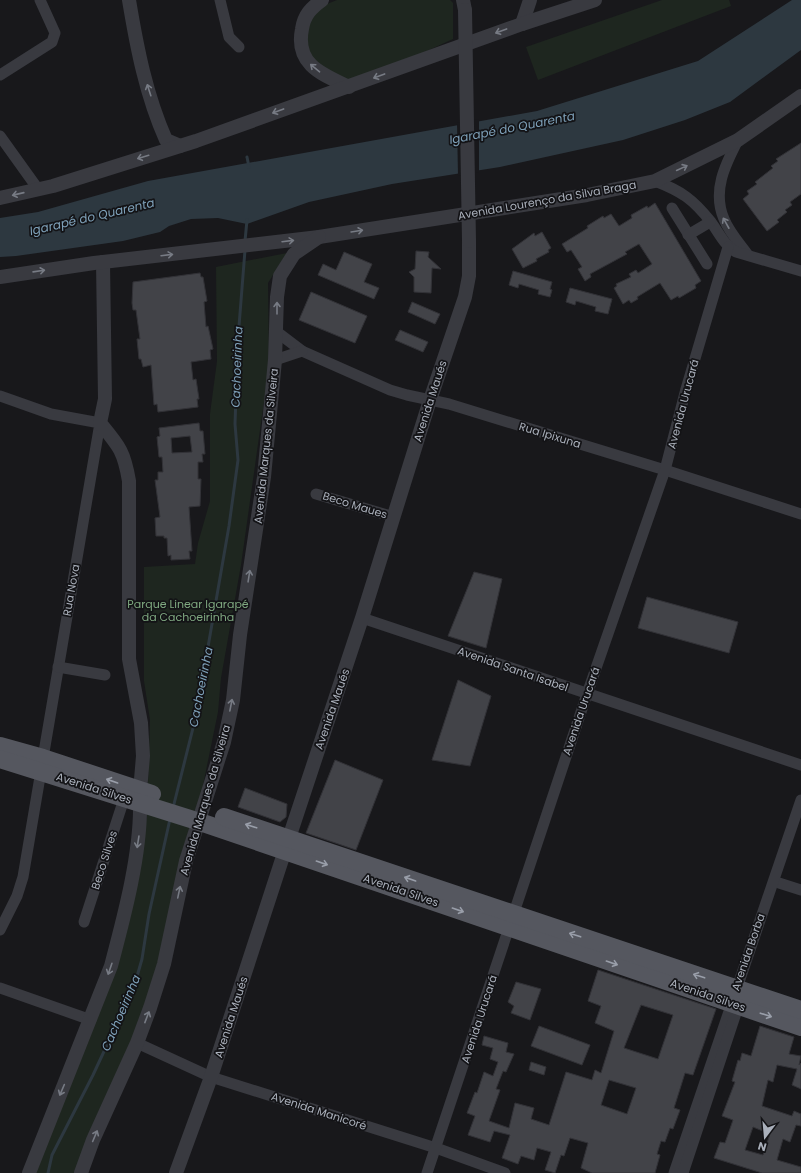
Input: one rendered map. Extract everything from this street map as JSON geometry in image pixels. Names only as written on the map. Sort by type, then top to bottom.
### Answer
[{"type":"main road","name":"Avenida Silves","points":[[0,746],[42,765],[140,798],[287,844],[737,997],[801,1026]]},
{"type":"main road","name":"Avenida Silves","points":[[0,760],[42,765]]},
{"type":"main road","name":"Avenida Silves","points":[[737,997],[801,1010]]},
{"type":"street","points":[[0,75],[52,42],[55,33],[40,0]]},
{"type":"street","points":[[129,0],[138,53],[161,127],[166,140],[180,146]]},
{"type":"street","points":[[220,0],[229,37],[239,47]]},
{"type":"street","points":[[322,0],[310,8],[303,20],[300,40],[302,52],[316,69],[325,76],[348,87]]},
{"type":"street","points":[[522,24],[530,0]]},
{"type":"street","points":[[0,198],[38,189],[180,146],[522,24],[596,0]]},
{"type":"street","name":"Avenida Maués","points":[[176,1173],[211,1077],[362,618],[430,400],[465,297],[469,276],[469,241],[464,5]]},
{"type":"street","name":"Avenida Lourenço da Silva Braga","points":[[0,277],[103,262],[318,237],[587,195],[655,180],[738,140],[801,96]]},
{"type":"street","points":[[0,136],[38,189]]},
{"type":"street","points":[[738,140],[723,172],[718,190],[724,220],[748,255]]},
{"type":"street","points":[[655,180],[676,189],[688,197],[710,222],[728,247],[748,255],[801,271]]},
{"type":"street","points":[[672,208],[707,264]]},
{"type":"street","points":[[688,235],[710,222]]},
{"type":"street","name":"Avenida Marques da Silveira","points":[[81,1173],[93,1140],[137,1043],[164,964],[197,815],[224,742],[233,700],[240,635],[264,477],[275,360],[277,298],[280,276],[294,254],[318,237]]},
{"type":"street","name":"Avenida Urucará","points":[[427,1173],[586,694],[665,470],[686,389],[728,247]]},
{"type":"street","name":"Rua Nova","points":[[0,930],[17,896],[23,877],[105,400],[103,262]]},
{"type":"street","name":"Rua Ipixuna","points":[[277,332],[302,351],[390,390],[449,404],[665,470],[801,514]]},
{"type":"street","points":[[275,360],[302,351]]},
{"type":"street","points":[[0,396],[51,414],[100,423],[120,446],[127,466],[129,481],[129,659],[141,723],[143,756],[138,844],[111,966],[91,1020],[39,1144],[29,1173]]},
{"type":"street","name":"Beco Maues","points":[[316,494],[394,517]]},
{"type":"street","name":"Avenida Santa Isabel","points":[[362,618],[801,765]]},
{"type":"street","points":[[58,667],[105,675]]},
{"type":"street","name":"Beco Silves","points":[[84,922],[140,798]]},
{"type":"street","name":"Avenida Borba","points":[[683,1173],[737,997],[801,800]]},
{"type":"street","name":"Avenida Borba","points":[[674,1173],[801,820]]},
{"type":"street","points":[[779,882],[801,890]]},
{"type":"street","points":[[0,988],[91,1020]]},
{"type":"street","name":"Avenida Manicoré","points":[[137,1043],[211,1077],[436,1148],[505,1173]]},
{"type":"green space","points":[[337,0],[450,0],[453,3],[453,39],[357,83],[342,78],[320,67],[304,47],[304,28],[317,8]]},
{"type":"green space","points":[[662,0],[729,0],[731,6],[538,80],[526,47]]},
{"type":"green space","name":"Parque Linear Igarapé da Cachoeirinha","points":[[287,253],[268,283],[269,366],[241,565],[221,678],[218,712],[202,790],[182,851],[153,989],[75,1173],[34,1173],[93,1027],[144,838],[147,814],[150,720],[144,681],[144,567],[195,564],[198,543],[210,501],[210,414],[217,361],[216,267]]},
{"type":"water","name":"Igarapé do Quarenta","points":[[792,0],[801,0],[801,50],[730,102],[685,120],[623,140],[500,167],[392,184],[309,202],[247,224],[218,218],[191,219],[169,226],[160,232],[123,241],[0,257],[0,218],[38,212],[148,181],[537,111],[698,61]]},
{"type":"pier","points":[[479,119],[479,172],[458,176],[457,123]]},
{"type":"building","points":[[801,143],[801,194],[790,202],[792,205],[785,210],[787,212],[777,220],[779,222],[767,231],[743,199],[749,194],[747,191],[757,184],[755,182],[773,168],[771,166],[778,161],[776,159]]},
{"type":"building","points":[[655,203],[701,281],[695,285],[696,288],[679,298],[678,296],[671,300],[660,283],[637,297],[638,299],[631,303],[629,300],[623,304],[614,288],[617,286],[616,284],[631,277],[629,274],[636,270],[638,273],[652,264],[639,244],[625,252],[627,254],[590,274],[591,277],[585,281],[578,269],[582,267],[571,250],[567,252],[562,244],[588,228],[587,226],[603,216],[604,218],[611,214],[619,226],[632,218],[631,215],[647,206],[648,208]]},
{"type":"building","points":[[542,232],[551,248],[548,250],[549,252],[536,259],[537,261],[523,268],[512,249],[534,233],[535,236]]},
{"type":"building","points":[[416,251],[429,252],[428,257],[441,269],[432,268],[431,293],[414,292],[414,277],[409,272],[415,269]]},
{"type":"building","points":[[344,252],[372,264],[364,282],[379,288],[374,299],[318,275],[323,264],[336,270]]},
{"type":"building","points":[[513,271],[552,282],[550,297],[538,294],[539,290],[519,284],[518,288],[509,285]]},
{"type":"building","points":[[200,273],[201,277],[203,277],[207,301],[204,302],[206,327],[208,326],[213,349],[210,350],[211,359],[191,362],[193,380],[196,379],[199,399],[197,399],[198,407],[158,412],[157,404],[154,405],[151,365],[143,367],[141,359],[139,359],[137,339],[140,339],[136,310],[133,310],[132,303],[133,282]]},
{"type":"building","points":[[570,288],[612,299],[608,314],[595,311],[596,307],[576,301],[575,305],[566,302]]},
{"type":"building","points":[[311,292],[367,316],[355,343],[299,320]]},
{"type":"building","points":[[412,302],[440,314],[435,324],[408,312]]},
{"type":"building","points":[[400,330],[428,342],[423,352],[395,340]]},
{"type":"building","points":[[199,423],[200,431],[203,431],[205,454],[202,454],[203,462],[198,462],[198,479],[201,479],[200,506],[189,507],[192,551],[189,551],[190,559],[171,560],[171,555],[168,556],[167,538],[164,538],[164,536],[156,536],[155,518],[160,517],[155,480],[158,480],[158,472],[163,472],[162,457],[159,457],[157,437],[160,436],[159,428]],"holes":[[[190,436],[192,452],[172,453],[171,438]]]},
{"type":"building","points":[[474,572],[502,579],[486,648],[448,636]]},
{"type":"building","points":[[647,597],[738,622],[729,653],[638,628]]},
{"type":"building","points":[[458,680],[491,696],[470,766],[432,760]]},
{"type":"building","points":[[335,760],[383,780],[356,850],[306,833]]},
{"type":"building","points":[[245,788],[287,804],[286,817],[280,822],[238,807]]},
{"type":"building","points":[[598,970],[716,1009],[693,1075],[685,1073],[674,1108],[680,1110],[673,1129],[670,1128],[665,1142],[661,1141],[657,1154],[660,1155],[655,1173],[592,1173],[581,1168],[588,1143],[570,1138],[564,1156],[561,1155],[555,1173],[545,1170],[551,1152],[537,1148],[534,1160],[521,1156],[518,1164],[502,1158],[510,1135],[494,1131],[490,1142],[468,1135],[475,1116],[467,1113],[475,1092],[477,1093],[484,1072],[493,1076],[498,1062],[490,1059],[493,1048],[482,1045],[484,1036],[508,1043],[506,1052],[514,1054],[506,1072],[503,1071],[496,1089],[500,1090],[489,1121],[509,1128],[515,1103],[534,1108],[531,1119],[549,1125],[566,1072],[592,1080],[595,1070],[601,1073],[614,1031],[595,1023],[601,1006],[588,1001]],"holes":[[[641,1005],[673,1015],[658,1059],[624,1048]],[[609,1080],[636,1088],[627,1114],[601,1105]]]},
{"type":"building","points":[[516,982],[541,989],[530,1020],[511,1013],[514,1006],[508,1002]]},
{"type":"building","points":[[539,1026],[590,1045],[582,1065],[531,1046]]},
{"type":"building","points":[[760,1026],[794,1037],[789,1054],[801,1056],[799,1065],[801,1063],[801,1089],[792,1085],[797,1069],[777,1065],[773,1082],[768,1080],[762,1106],[792,1116],[794,1111],[801,1114],[801,1126],[796,1125],[790,1142],[783,1139],[777,1160],[801,1167],[801,1173],[762,1173],[714,1158],[720,1142],[725,1143],[733,1120],[722,1116],[735,1082],[732,1081],[738,1060],[740,1061],[742,1053],[751,1056]],"holes":[[[753,1127],[770,1134],[763,1155],[745,1150]]]},
{"type":"building","points":[[531,1062],[546,1067],[544,1075],[529,1070]]},
{"type":"waterway","points":[[247,157],[249,167]]},
{"type":"waterway","name":"Cachoeirinha","points":[[245,241],[247,220]]},
{"type":"waterway","name":"Cachoeirinha","points":[[173,808],[196,716],[229,526],[238,460],[235,424],[238,339],[245,250]]},
{"type":"waterway","name":"Cachoeirinha","points":[[48,1173],[52,1155],[93,1075],[134,987],[142,959],[149,914],[170,819]]}]
